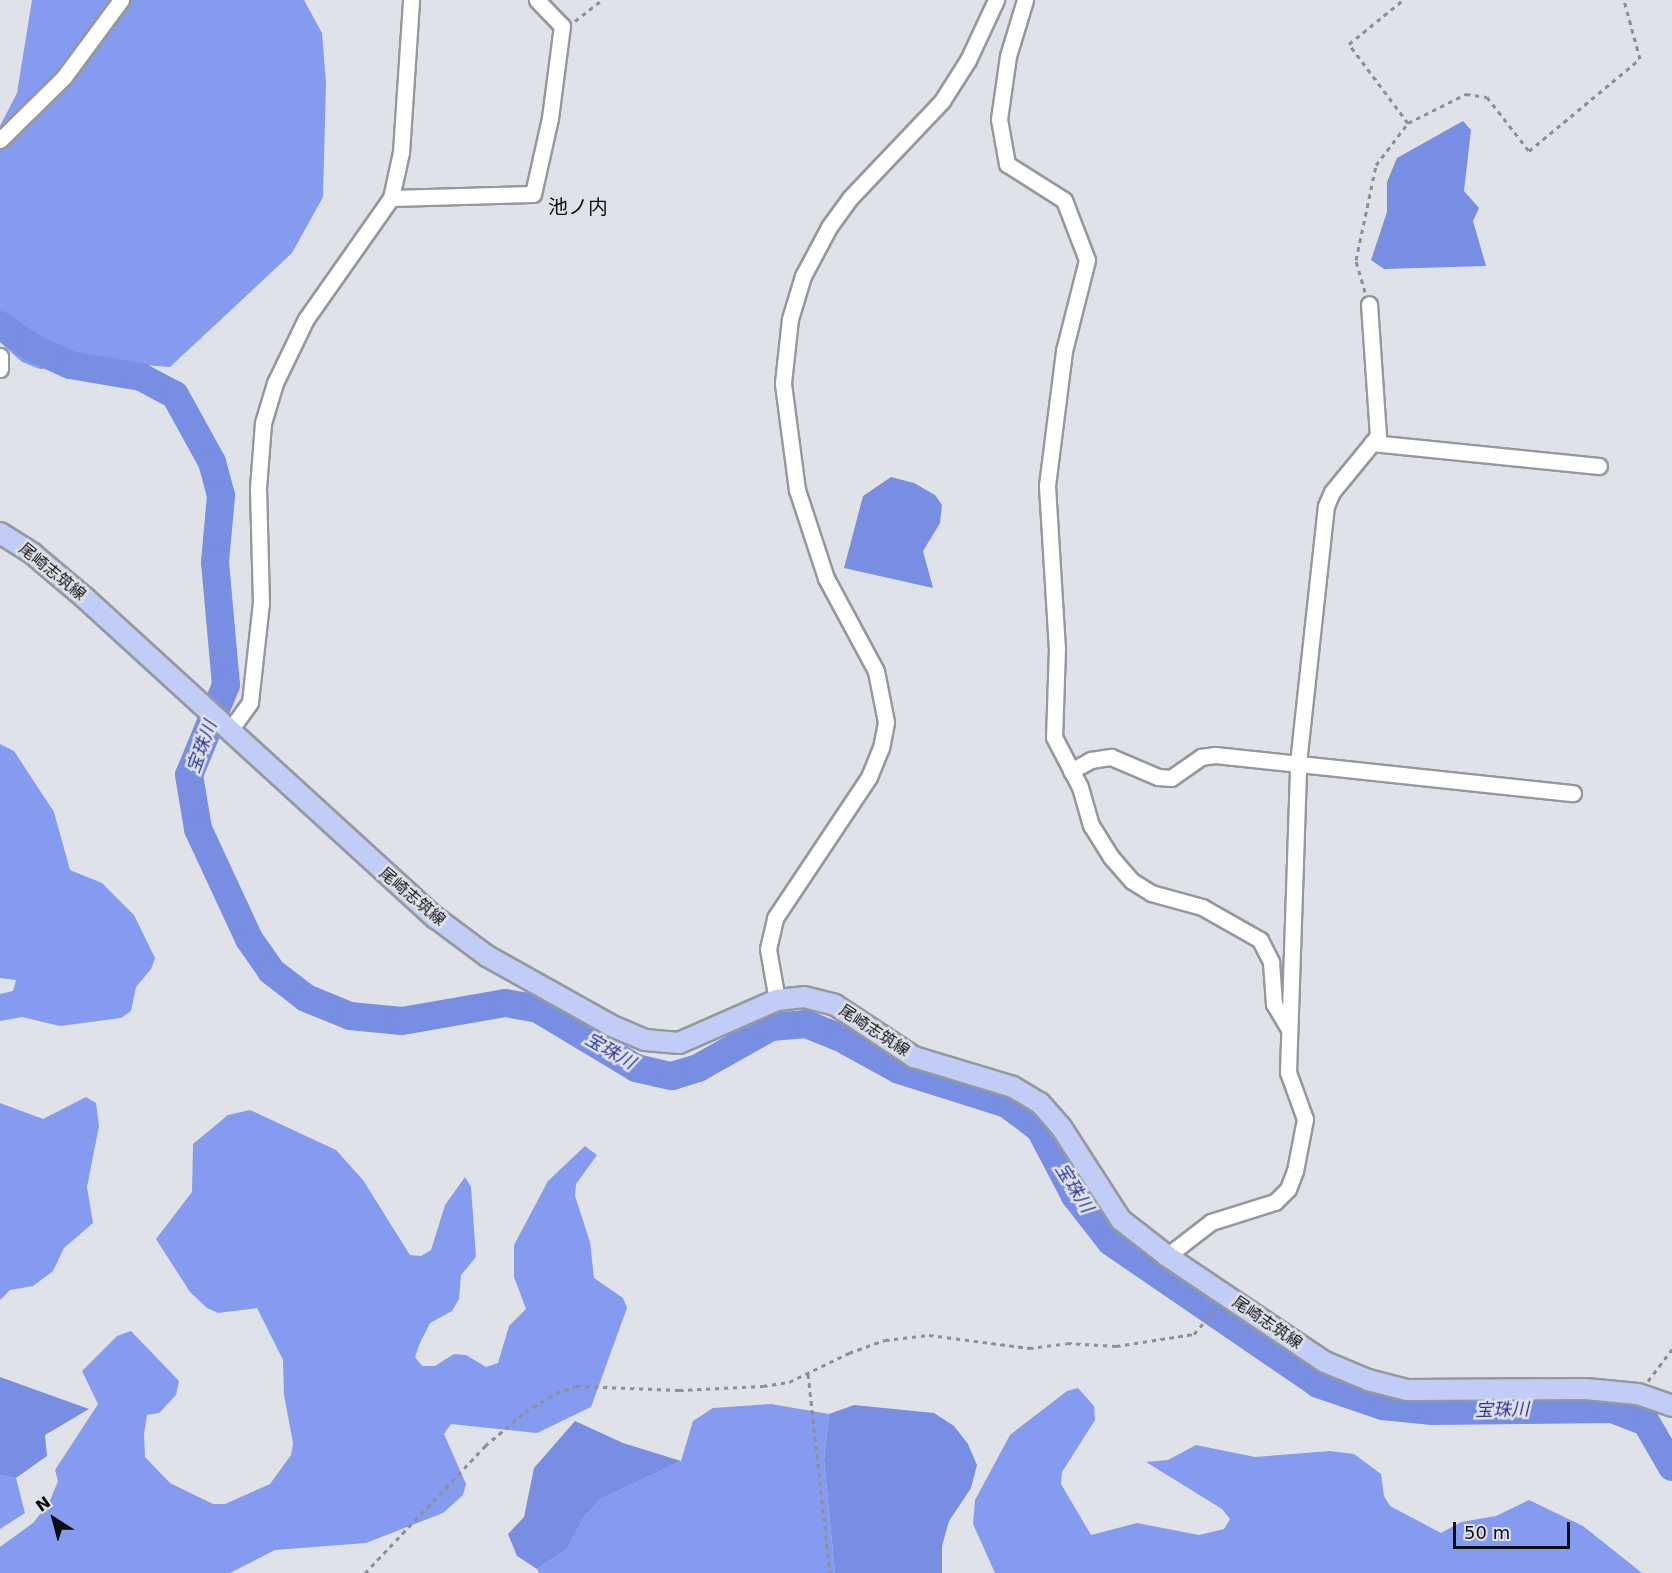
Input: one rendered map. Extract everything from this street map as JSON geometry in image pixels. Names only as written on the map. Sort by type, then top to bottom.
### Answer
[{"type":"main road","name":"尾崎志筑線","points":[[0,533],[33,554],[436,918],[487,956],[612,1026],[645,1040],[679,1043],[777,1000],[804,997],[835,1005],[914,1057],[1013,1087],[1040,1103],[1061,1126],[1121,1220],[1167,1256],[1325,1362],[1368,1380],[1407,1390],[1586,1389],[1638,1395],[1672,1406]]},
{"type":"street","points":[[0,140],[64,77],[121,0]]},
{"type":"street","points":[[227,727],[250,702],[261,603],[258,488],[263,423],[275,383],[306,319],[391,198],[401,152],[411,0]]},
{"type":"street","points":[[391,198],[533,194],[550,118],[562,26],[537,0]]},
{"type":"street","points":[[777,1000],[768,949],[775,918],[869,777],[881,748],[886,722],[876,671],[826,578],[797,490],[783,383],[790,319],[803,276],[829,227],[850,198],[942,101],[968,60],[996,0]]},
{"type":"street","points":[[1025,0],[1008,56],[999,119],[1007,164],[1064,200],[1088,260],[1064,351],[1047,486],[1057,648],[1054,737],[1071,771],[1091,825],[1111,857],[1132,881],[1151,893],[1202,907],[1260,940],[1271,962],[1274,1004],[1287,1026]]},
{"type":"street","points":[[1167,1256],[1206,1225],[1269,1205],[1288,1189],[1305,1119],[1288,1081],[1287,1026],[1298,763],[1326,506],[1332,492],[1378,436],[1369,304]]},
{"type":"street","points":[[0,356],[0,369]]},
{"type":"street","points":[[1372,443],[1599,466]]},
{"type":"street","points":[[1071,771],[1098,757],[1118,759],[1165,778],[1176,776],[1206,755],[1573,793]]},
{"type":"path","points":[[562,26],[580,19],[602,0]]},
{"type":"path","points":[[1403,0],[1349,44],[1408,123]]},
{"type":"path","points":[[1369,304],[1356,260],[1370,207],[1376,165],[1408,123],[1466,94],[1487,98],[1529,151],[1640,59],[1624,0]]},
{"type":"path","points":[[365,1573],[485,1446],[556,1393],[576,1386],[679,1390],[763,1386],[808,1374],[849,1353],[885,1340],[929,1335],[1029,1347],[1067,1343],[1116,1346],[1194,1334],[1207,1324],[1219,1304]]},
{"type":"path","points":[[1638,1395],[1672,1349]]},
{"type":"path","points":[[808,1374],[830,1573]]},
{"type":"shaded area","points":[[32,0],[304,0],[322,33],[326,83],[323,197],[292,253],[170,367],[129,364],[40,369],[22,362],[0,342],[0,126],[17,93]]},
{"type":"shaded area","points":[[1463,121],[1471,130],[1464,191],[1479,208],[1473,221],[1486,266],[1384,269],[1371,260],[1387,212],[1387,182],[1397,158]]},
{"type":"shaded area","points":[[891,477],[914,483],[935,495],[942,505],[940,523],[923,551],[933,588],[844,568],[863,496]]},
{"type":"shaded area","points":[[0,744],[14,751],[54,812],[70,870],[102,883],[134,915],[155,958],[151,969],[136,987],[131,1011],[121,1018],[60,1026],[22,1017],[0,1021],[0,994],[13,991],[16,980],[0,978]]},
{"type":"shaded area","points":[[86,1097],[96,1103],[99,1126],[87,1187],[93,1223],[64,1248],[53,1271],[33,1286],[10,1290],[0,1300],[0,1103],[43,1119]]},
{"type":"shaded area","points":[[250,1110],[336,1150],[363,1180],[410,1255],[421,1256],[431,1250],[445,1205],[465,1177],[471,1187],[476,1257],[461,1275],[459,1299],[452,1311],[430,1323],[419,1345],[415,1357],[422,1366],[435,1366],[454,1354],[466,1355],[486,1367],[498,1363],[509,1326],[526,1309],[514,1277],[514,1245],[548,1181],[585,1146],[597,1155],[576,1184],[575,1196],[590,1242],[594,1278],[623,1298],[627,1308],[591,1407],[537,1433],[451,1424],[444,1434],[466,1484],[463,1495],[443,1513],[366,1543],[275,1550],[230,1573],[0,1573],[0,1547],[33,1523],[49,1503],[58,1481],[55,1470],[98,1404],[82,1371],[117,1336],[131,1331],[179,1381],[176,1395],[159,1413],[147,1415],[144,1434],[145,1457],[170,1483],[213,1504],[225,1504],[270,1484],[291,1455],[293,1443],[284,1395],[283,1360],[257,1308],[218,1313],[207,1308],[190,1292],[156,1239],[192,1192],[193,1144],[228,1115]]},
{"type":"shaded area","points":[[0,1377],[89,1409],[45,1435],[47,1456],[16,1478],[0,1475]]},
{"type":"shaded area","points":[[1078,1388],[1094,1406],[1095,1420],[1062,1472],[1061,1484],[1091,1535],[1137,1523],[1199,1535],[1224,1529],[1230,1519],[1222,1509],[1146,1462],[1168,1460],[1196,1445],[1255,1457],[1330,1451],[1354,1454],[1381,1474],[1384,1496],[1390,1506],[1441,1533],[1461,1522],[1496,1516],[1529,1500],[1583,1526],[1642,1573],[995,1573],[973,1524],[975,1500],[1010,1435],[1067,1391]]},
{"type":"shaded area","points":[[771,1404],[829,1414],[824,1460],[835,1573],[539,1573],[537,1569],[567,1549],[584,1517],[601,1499],[681,1461],[693,1421],[713,1408]]},
{"type":"shaded area","points":[[854,1405],[934,1413],[954,1426],[968,1444],[977,1465],[971,1488],[949,1521],[942,1546],[942,1573],[835,1573],[824,1460],[829,1414]]},
{"type":"shaded area","points":[[575,1421],[623,1443],[681,1461],[601,1499],[584,1517],[567,1549],[537,1569],[517,1556],[508,1534],[524,1517],[534,1468]]},
{"type":"shaded area","points":[[0,1475],[16,1478],[25,1513],[0,1529]]},
{"type":"waterway","name":"宝珠川","points":[[0,325],[31,347],[70,365],[141,377],[175,395],[212,462],[221,496],[215,562],[226,685],[189,775],[198,829],[249,939],[271,971],[306,998],[350,1016],[402,1021],[505,1003],[538,1009],[636,1068],[672,1076],[698,1068],[771,1027],[806,1024],[839,1037],[899,1070],[1007,1104],[1040,1129],[1075,1196],[1111,1242],[1318,1384],[1383,1406],[1433,1411],[1612,1409],[1646,1422],[1672,1467]]},
{"type":"district","name":"池ノ内","points":[[578,207]]}]
